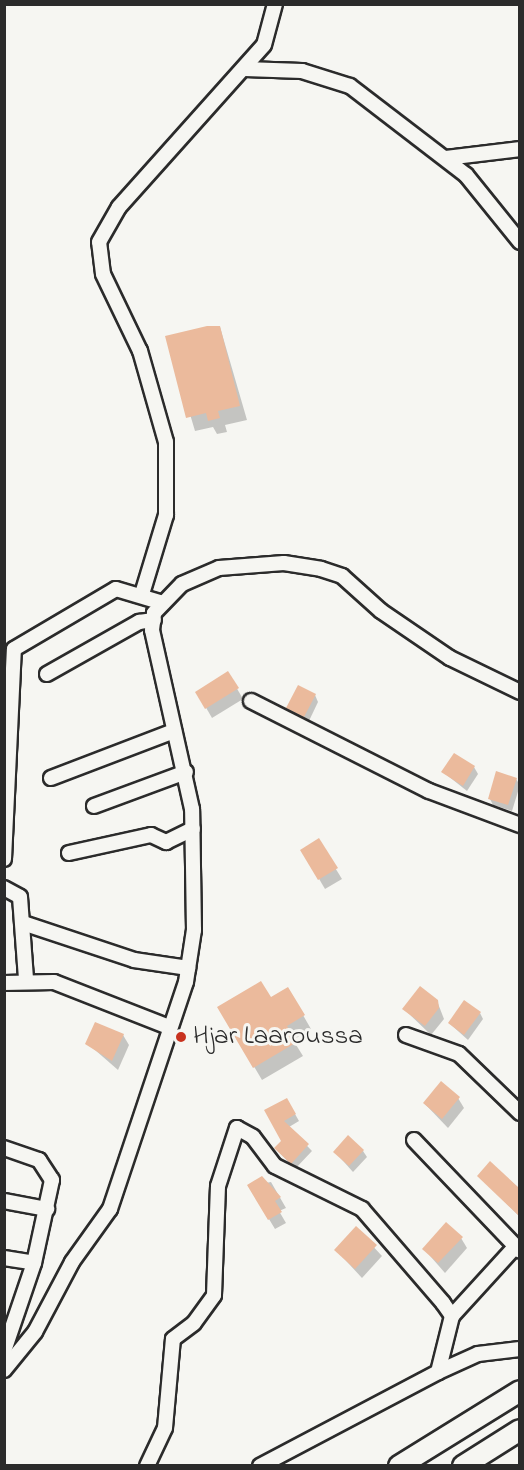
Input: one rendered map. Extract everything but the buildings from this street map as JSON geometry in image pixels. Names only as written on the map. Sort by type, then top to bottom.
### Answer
[{"type":"highway","points":[[399,1466],[519,1391]]},
{"type":"highway","points":[[463,1466],[519,1430]]},
{"type":"street","points":[[142,594],[166,515],[166,442],[140,351],[103,274],[99,242],[119,207],[245,69],[264,45],[275,4]]},
{"type":"street","points":[[245,69],[338,79],[446,159],[478,187],[519,242]]},
{"type":"street","points":[[446,159],[519,149]]},
{"type":"street","points":[[4,1370],[35,1332],[72,1262],[110,1209],[140,1132],[188,968],[194,930],[193,829],[186,772],[174,730],[154,620],[163,603],[182,584],[219,568],[284,563],[334,572],[440,652],[519,692]]},
{"type":"street","points":[[4,642],[25,638],[99,594],[116,589],[142,594],[163,603]]},
{"type":"street","points":[[47,674],[131,626],[154,620]]},
{"type":"street","points":[[4,858],[12,655],[25,638]]},
{"type":"street","points":[[251,701],[429,791],[519,825]]},
{"type":"street","points":[[51,778],[174,730]]},
{"type":"street","points":[[94,806],[186,772]]},
{"type":"street","points":[[69,853],[151,835],[166,842],[193,829]]},
{"type":"street","points":[[4,888],[19,895],[26,979]]},
{"type":"street","points":[[23,923],[134,960],[188,968]]},
{"type":"street","points":[[4,983],[26,979],[54,982],[169,1027]]},
{"type":"street","points":[[406,1035],[459,1054],[519,1113]]},
{"type":"street","points":[[147,1466],[165,1428],[173,1339],[194,1323],[214,1295],[218,1186],[237,1128],[253,1137],[275,1166],[362,1209],[452,1316]]},
{"type":"street","points":[[414,1140],[517,1249],[452,1316],[438,1372]]},
{"type":"street","points":[[4,1148],[26,1152],[47,1169],[52,1180],[34,1263],[9,1314],[4,1351]]},
{"type":"street","points":[[4,1201],[47,1209]]},
{"type":"street","points":[[4,1258],[34,1263]]},
{"type":"street","points":[[260,1466],[438,1372],[478,1354],[519,1349]]},
{"type":"place","name":"Hjar Laaroussa","points":[[181,1037]]}]
